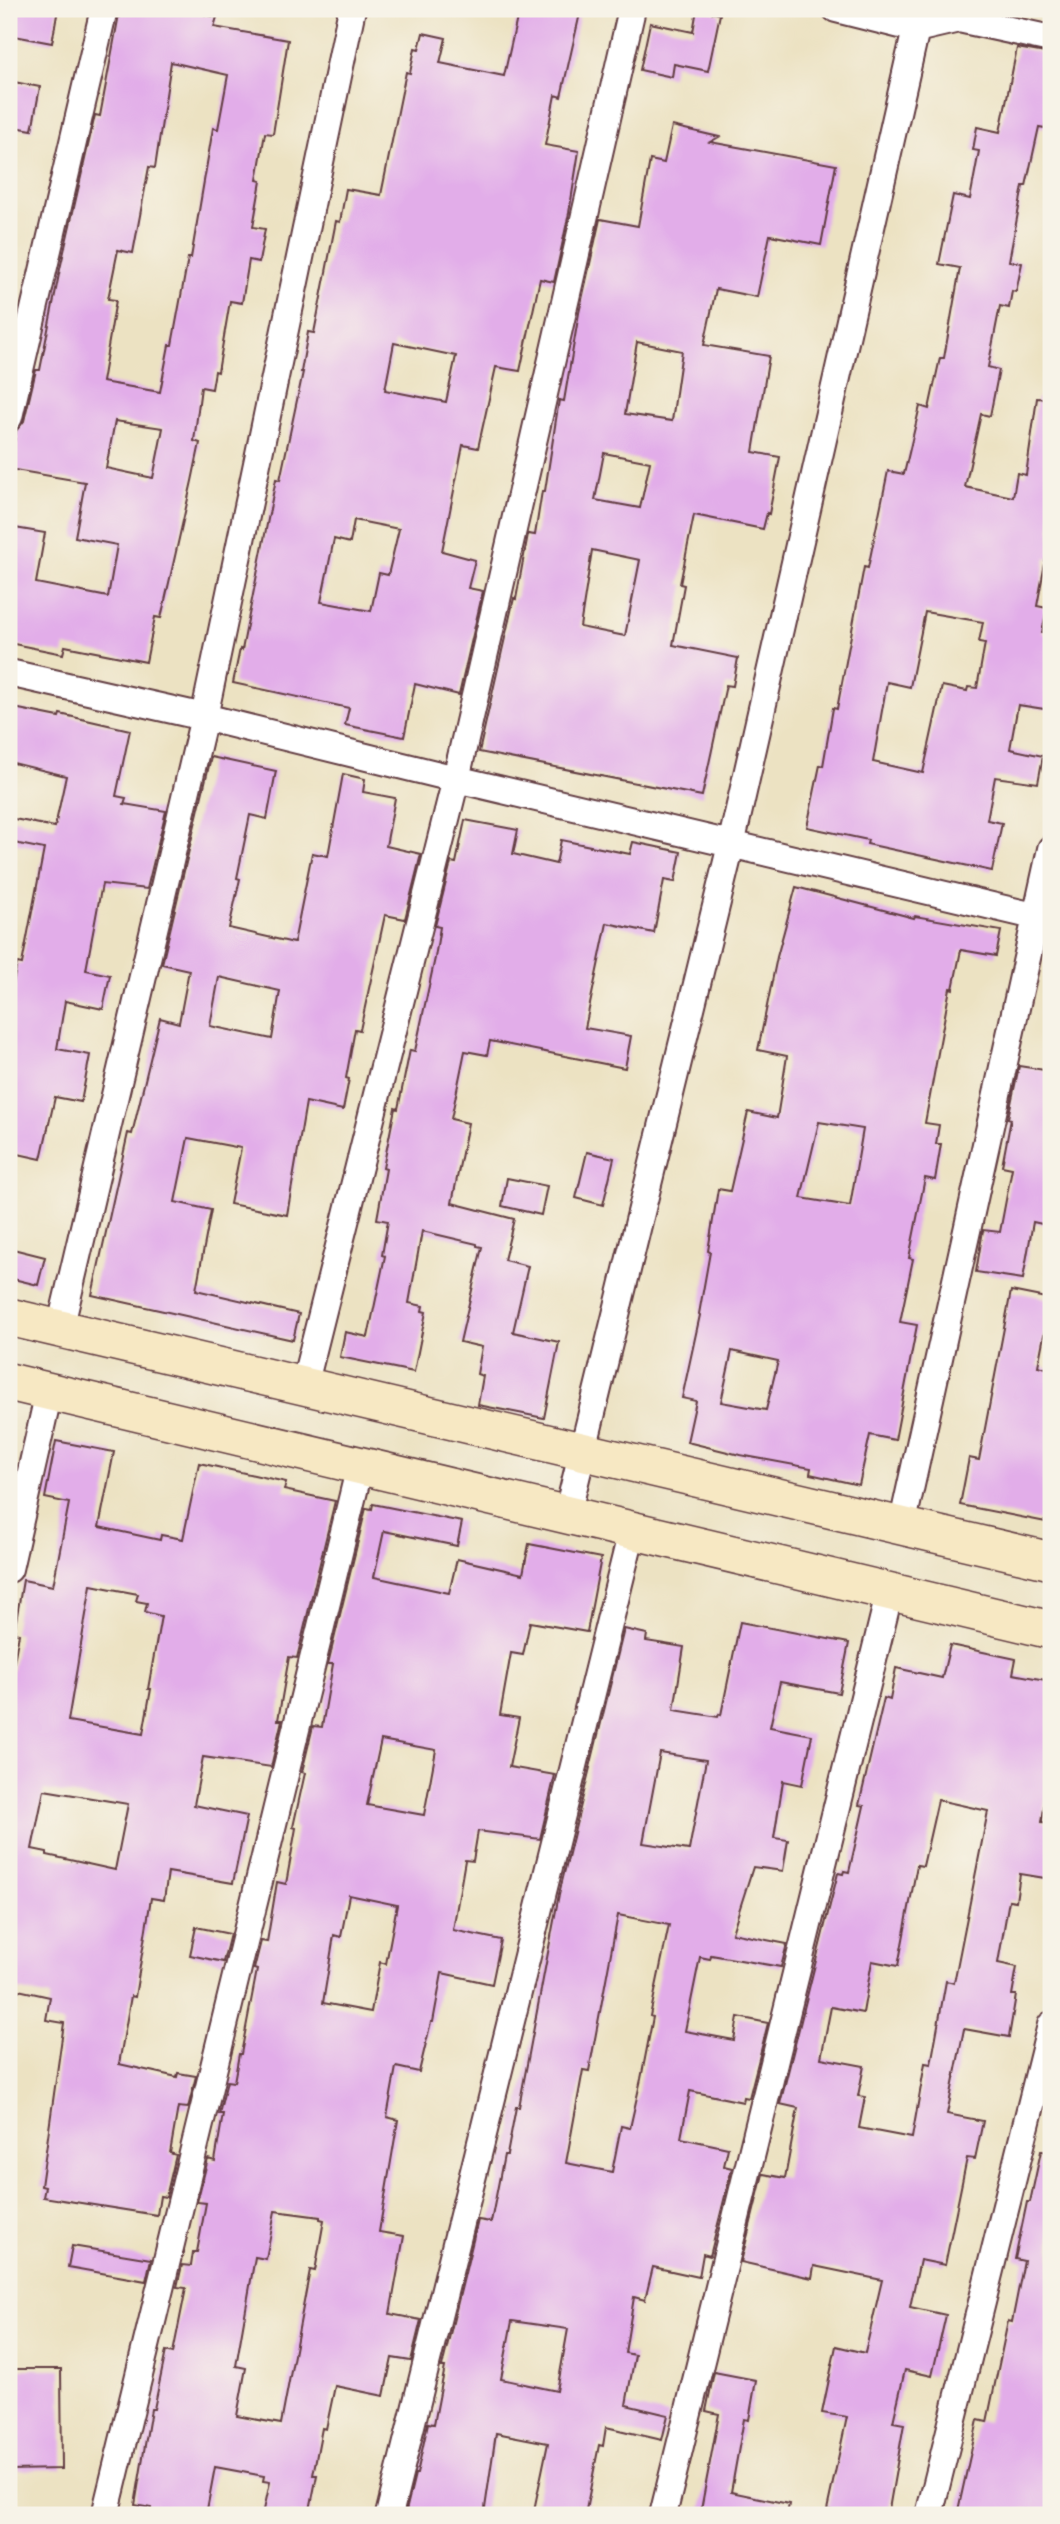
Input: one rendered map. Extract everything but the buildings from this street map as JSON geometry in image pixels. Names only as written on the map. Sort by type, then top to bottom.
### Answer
[{"type":"main road","points":[[9,1317],[1051,1561]]},
{"type":"main road","points":[[9,1382],[1051,1629]]},
{"type":"street","points":[[9,417],[104,9]]},
{"type":"street","points":[[60,1329],[204,717],[352,9]]},
{"type":"street","points":[[304,1386],[456,779],[632,9]]},
{"type":"street","points":[[836,9],[916,29],[961,14],[1051,39]]},
{"type":"street","points":[[567,1515],[731,845],[916,29]]},
{"type":"street","points":[[9,673],[204,717],[1044,918]]},
{"type":"street","points":[[902,1526],[1044,918],[1051,849]]},
{"type":"street","points":[[9,1569],[49,1392]]},
{"type":"street","points":[[105,2515],[360,1466]]},
{"type":"street","points":[[389,2515],[632,1531]]},
{"type":"street","points":[[663,2515],[890,1591]]},
{"type":"street","points":[[929,2515],[1051,2025]]}]
